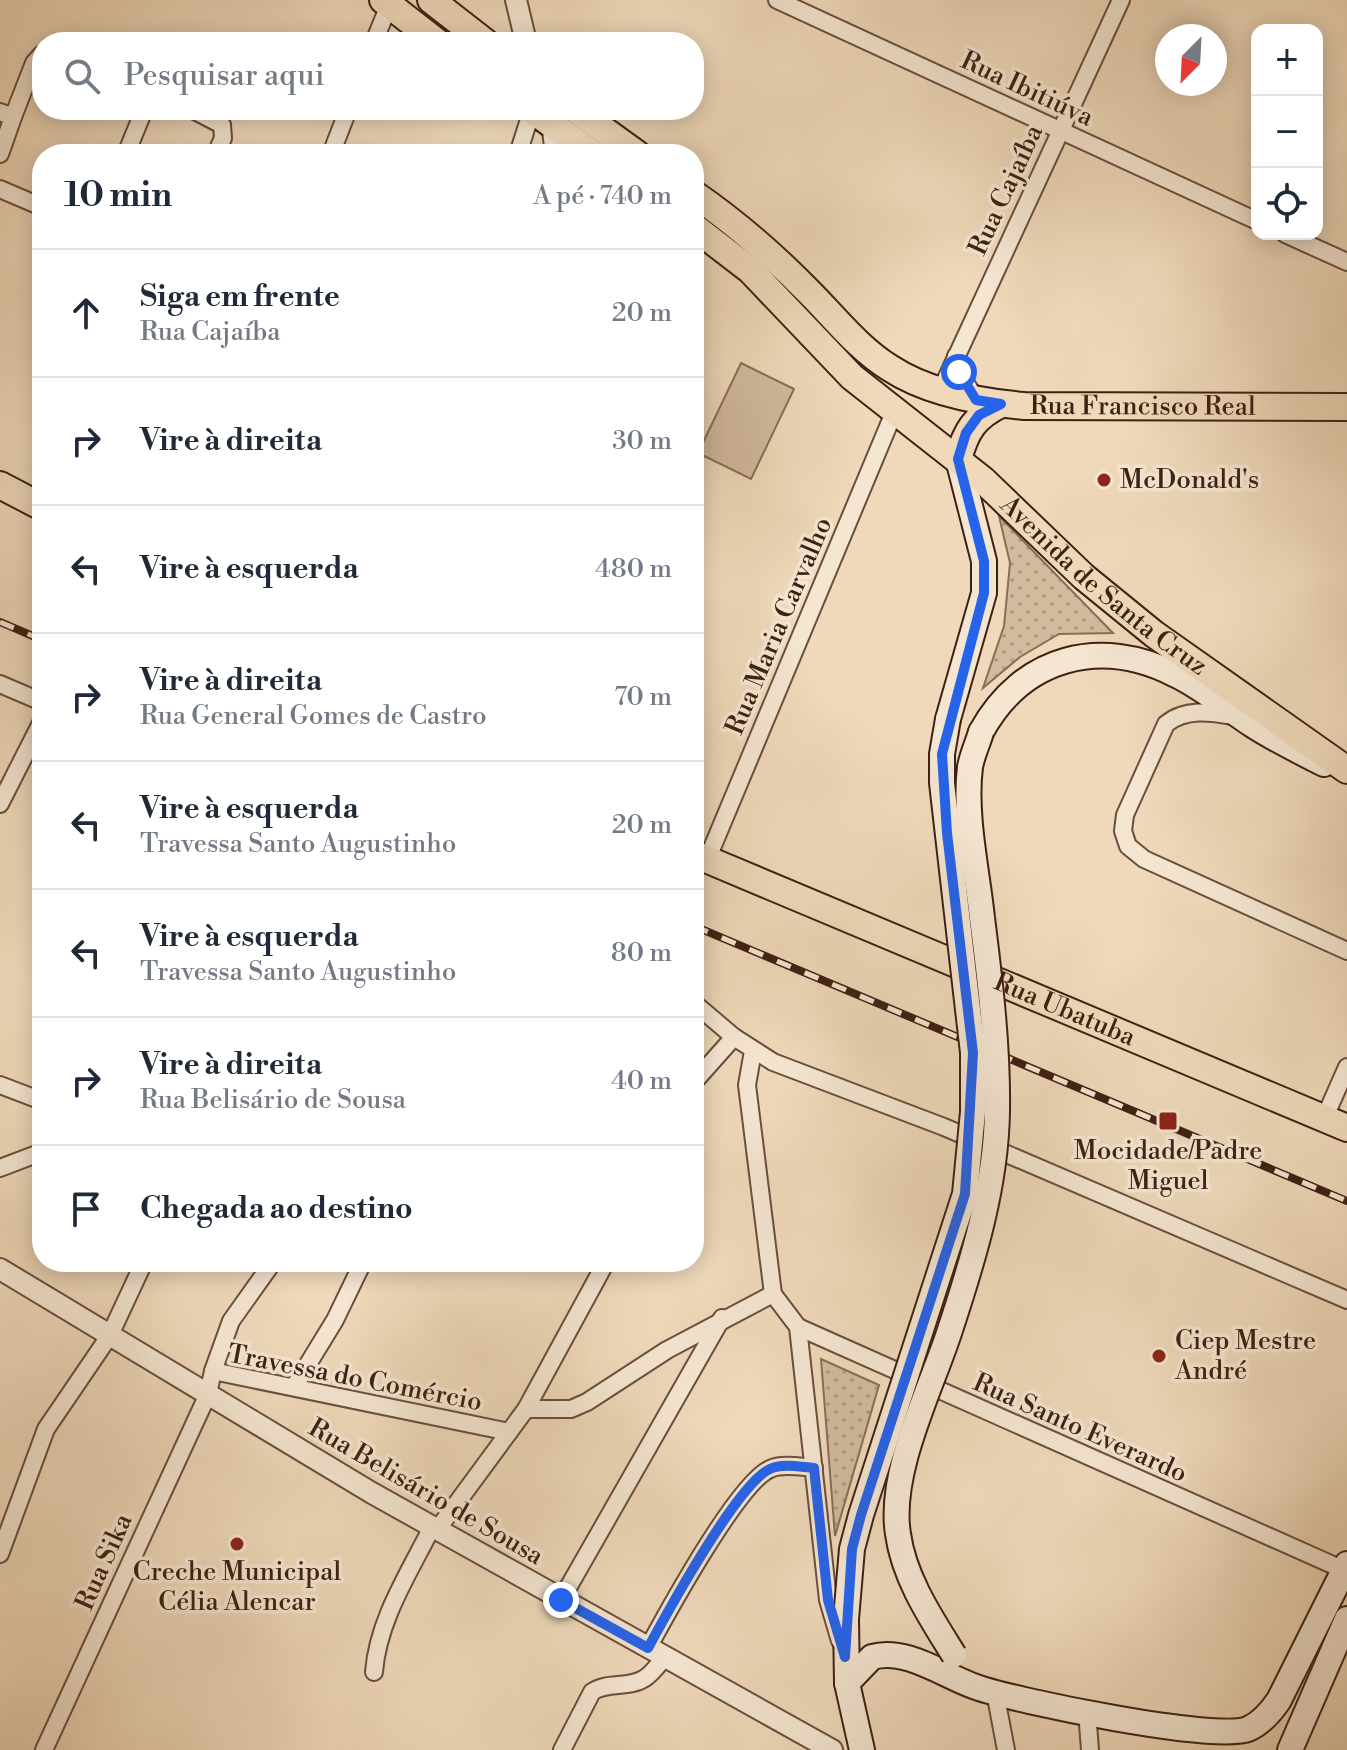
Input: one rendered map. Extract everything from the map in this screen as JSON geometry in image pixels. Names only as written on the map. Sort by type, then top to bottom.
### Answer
[{"type":"main road","points":[[431,0],[472,32]]},
{"type":"main road","points":[[386,3],[424,32]]},
{"type":"main road","points":[[546,120],[579,144]]},
{"type":"main road","points":[[590,120],[623,144]]},
{"type":"main road","points":[[704,202],[775,257],[878,359],[912,380],[941,390]]},
{"type":"main road","name":"Avenida de Santa Cruz","points":[[704,235],[750,270],[852,377],[958,459],[1084,577],[1125,611],[1347,771]]},
{"type":"main road","name":"Rua Francisco Real","points":[[941,390],[988,402],[1347,407]]},
{"type":"main road","points":[[862,1750],[847,1683],[845,1657],[852,1549],[965,1194],[973,1053],[942,783],[942,754],[948,719],[984,593],[984,561],[958,459],[966,433],[988,402]]},
{"type":"main road","points":[[0,485],[32,502]]},
{"type":"main road","points":[[986,1690],[954,1655],[909,1574],[898,1534],[897,1502],[912,1439],[982,1223],[995,1143],[997,1110],[990,983],[969,800],[970,765],[981,732],[996,705],[1031,673],[1058,662],[1089,657],[1120,657],[1163,669],[1297,751],[1347,771]]},
{"type":"main road","name":"Rua Ubatuba","points":[[704,858],[1336,1124]]},
{"type":"main road","points":[[847,1683],[864,1663],[883,1654],[898,1655],[986,1690],[1156,1724],[1225,1732],[1247,1729],[1268,1716],[1298,1667],[1346,1567]]},
{"type":"main road","points":[[1290,1750],[1347,1619]]},
{"type":"main road","points":[[1156,1724],[1198,1750]]},
{"type":"street","points":[[516,0],[524,32]]},
{"type":"street","name":"Rua Ibitiúva","points":[[777,0],[1251,218]]},
{"type":"street","name":"Rua Cajaíba","points":[[941,390],[1121,0]]},
{"type":"street","points":[[377,32],[386,3]]},
{"type":"street","points":[[0,154],[6,114],[32,67]]},
{"type":"street","points":[[130,144],[140,120]]},
{"type":"street","points":[[212,120],[222,125],[220,144]]},
{"type":"street","points":[[335,144],[344,120]]},
{"type":"street","points":[[524,144],[539,120]]},
{"type":"street","points":[[542,120],[551,144]]},
{"type":"street","points":[[0,189],[32,203]]},
{"type":"street","points":[[1298,240],[1347,262]]},
{"type":"street","points":[[956,356],[959,372],[988,402]]},
{"type":"street","name":"Rua Maria Carvalho","points":[[704,850],[895,410]]},
{"type":"street","points":[[0,684],[32,698]]},
{"type":"street","points":[[1241,717],[1195,713],[1180,715],[1166,724],[1125,815],[1124,838],[1133,852],[1167,872],[1347,951]]},
{"type":"street","points":[[0,804],[32,741]]},
{"type":"street","points":[[704,1012],[753,1051],[793,1071],[840,1086],[1028,1162],[1347,1300]]},
{"type":"street","points":[[704,1071],[734,1037]]},
{"type":"street","points":[[753,1051],[747,1085],[773,1294],[798,1327],[828,1600],[845,1657]]},
{"type":"street","points":[[1336,1124],[1347,1067]]},
{"type":"street","points":[[0,1085],[32,1097]]},
{"type":"street","points":[[0,1168],[32,1156]]},
{"type":"street","name":"Rua Belisário de Sousa","points":[[0,1269],[435,1529],[832,1750]]},
{"type":"street","points":[[0,1554],[46,1429],[110,1335],[139,1272]]},
{"type":"street","points":[[213,1371],[231,1321],[266,1272]]},
{"type":"street","points":[[294,1387],[335,1320],[358,1272]]},
{"type":"street","points":[[374,1672],[375,1653],[389,1612],[435,1529],[526,1409],[601,1272]]},
{"type":"street","points":[[526,1409],[571,1409],[587,1402],[722,1318],[773,1294]]},
{"type":"street","points":[[561,1600],[722,1318]]},
{"type":"street","name":"Rua Santo Everardo","points":[[798,1327],[1346,1567]]},
{"type":"street","name":"Travessa do Comércio","points":[[208,1394],[213,1371],[509,1432]]},
{"type":"street","name":"Rua Sika","points":[[44,1750],[208,1394]]},
{"type":"street","points":[[562,1750],[592,1692],[599,1686],[632,1683],[645,1678],[693,1568],[755,1481],[773,1467],[814,1468]]},
{"type":"street","points":[[986,1690],[1006,1750]]},
{"type":"street","points":[[1087,1711],[1090,1750]]},
{"type":"shaded area","points":[[741,363],[794,389],[751,479],[704,456],[704,440]]},
{"type":"shaded area","points":[[999,516],[1113,633],[1059,634],[1020,657],[983,688],[1004,626],[1010,563]]},
{"type":"shaded area","points":[[821,1359],[879,1385],[835,1536]]},
{"type":"railway","points":[[0,622],[32,636]]},
{"type":"railway","points":[[704,930],[1347,1201]]},
{"type":"place","name":"McDonald's","points":[[1104,480]]},
{"type":"place","name":"Mocidade/Padre Miguel","points":[[1168,1121]]},
{"type":"place","name":"Ciep Mestre André","points":[[1159,1356]]},
{"type":"place","name":"Creche Municipal Célia Alencar","points":[[237,1544]]},
{"type":"route","points":[[561,1600],[648,1648],[693,1568],[755,1481],[773,1467],[814,1468],[828,1600],[845,1657],[852,1549],[908,1363],[959,1220],[965,1194],[973,1112],[973,1053],[947,833],[942,754],[948,719],[984,593],[984,561],[958,459],[966,433],[979,415],[1001,404],[976,400],[959,372]]}]
